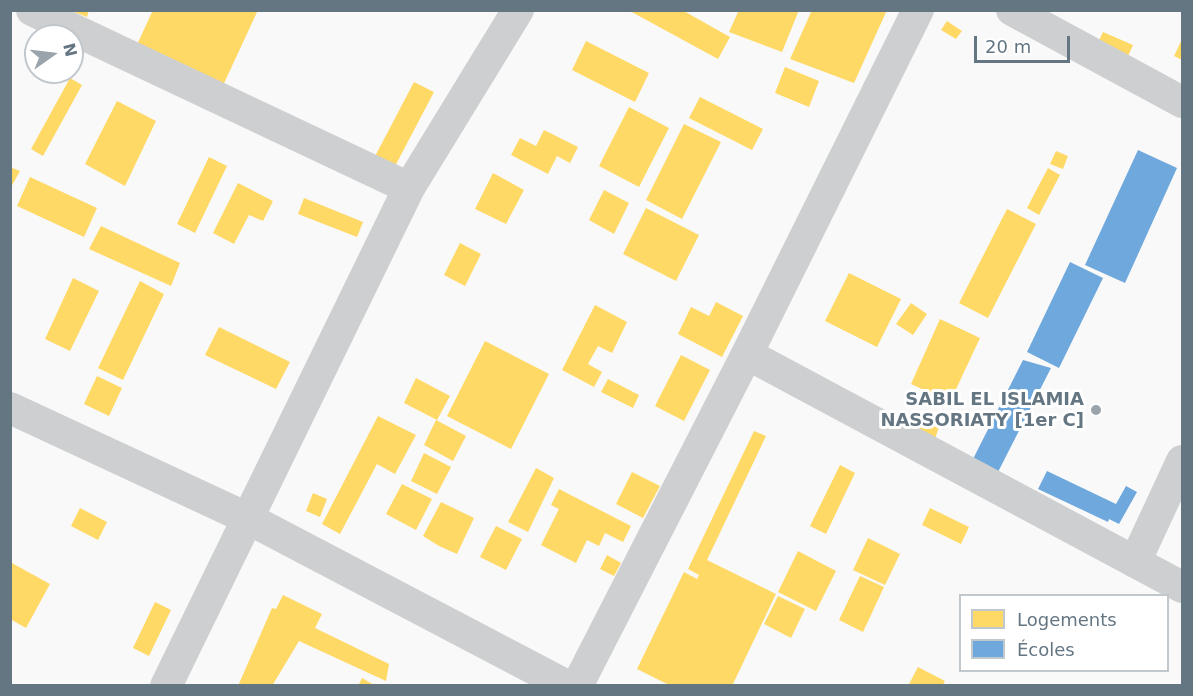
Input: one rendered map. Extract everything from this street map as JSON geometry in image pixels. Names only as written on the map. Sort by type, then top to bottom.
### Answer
[{"type":"street","points":[[32,10],[409,188]]},
{"type":"street","points":[[166,686],[409,188],[518,10]]},
{"type":"street","points":[[578,686],[747,354],[918,10]]},
{"type":"street","points":[[1012,10],[1182,102]]},
{"type":"street","points":[[747,354],[1182,587]]},
{"type":"street","points":[[10,408],[249,519],[567,686]]},
{"type":"street","points":[[1135,562],[1182,461]]},
{"type":"building: Logements","points":[[69,10],[89,10],[87,17]]},
{"type":"building: Logements","points":[[153,10],[258,10],[220,92],[135,49]]},
{"type":"building: Logements","points":[[628,10],[682,10],[730,37],[718,59]]},
{"type":"building: Logements","points":[[739,10],[799,10],[782,52],[729,32]]},
{"type":"building: Logements","points":[[812,10],[887,10],[854,83],[790,59]]},
{"type":"building: Logements","points":[[947,21],[962,31],[956,39],[941,30]]},
{"type":"building: Logements","points":[[1103,32],[1133,45],[1125,63],[1095,49]]},
{"type":"building: Logements","points":[[1182,39],[1182,60],[1174,56]]},
{"type":"building: Logements","points":[[586,41],[649,73],[635,102],[572,70]]},
{"type":"building: Logements","points":[[785,67],[819,81],[809,107],[775,93]]},
{"type":"building: Logements","points":[[414,82],[434,92],[392,172],[372,162]]},
{"type":"building: Logements","points":[[67,84],[82,85],[43,156],[31,149]]},
{"type":"building: Logements","points":[[700,97],[763,129],[752,150],[689,118]]},
{"type":"building: Logements","points":[[117,101],[156,121],[125,186],[85,164]]},
{"type":"building: Logements","points":[[629,107],[669,128],[639,187],[599,166]]},
{"type":"building: Logements","points":[[684,124],[721,142],[682,219],[646,200]]},
{"type":"building: Logements","points":[[544,130],[578,147],[570,163],[557,156],[548,174],[511,155],[520,138],[536,146]]},
{"type":"building: Logements","points":[[1056,151],[1068,156],[1063,169],[1050,164]]},
{"type":"building: Logements","points":[[209,157],[227,166],[195,233],[177,224]]},
{"type":"building: Logements","points":[[10,167],[20,171],[10,189]]},
{"type":"building: Logements","points":[[1048,168],[1060,175],[1039,215],[1027,208]]},
{"type":"building: Logements","points":[[493,173],[524,190],[506,224],[475,209]]},
{"type":"building: Logements","points":[[30,177],[97,208],[84,237],[17,206]]},
{"type":"building: Logements","points":[[238,183],[273,201],[263,221],[249,215],[234,244],[213,233]]},
{"type":"building: Logements","points":[[604,190],[629,203],[614,234],[589,220]]},
{"type":"building: Logements","points":[[304,198],[363,222],[357,237],[298,214]]},
{"type":"building: Logements","points":[[646,208],[699,235],[676,281],[623,254]]},
{"type":"building: Logements","points":[[1007,209],[1036,224],[988,318],[959,303]]},
{"type":"building: Logements","points":[[101,226],[180,263],[171,286],[89,249]]},
{"type":"building: Logements","points":[[460,243],[481,254],[465,286],[444,275]]},
{"type":"building: Logements","points":[[849,273],[901,299],[877,347],[825,321]]},
{"type":"building: Logements","points":[[73,278],[99,291],[70,351],[45,339]]},
{"type":"building: Logements","points":[[140,281],[164,294],[123,380],[98,368]]},
{"type":"building: Logements","points":[[716,302],[743,316],[722,357],[678,334],[691,307],[709,316]]},
{"type":"building: Logements","points":[[911,303],[927,314],[913,335],[896,324]]},
{"type":"building: Logements","points":[[595,305],[627,322],[612,353],[598,346],[588,364],[602,372],[594,387],[562,370]]},
{"type":"building: Logements","points":[[940,319],[980,338],[950,402],[911,384]]},
{"type":"building: Logements","points":[[219,327],[290,362],[276,389],[205,355]]},
{"type":"building: Logements","points":[[485,341],[549,374],[511,449],[447,416]]},
{"type":"building: Logements","points":[[681,355],[710,370],[684,421],[655,406]]},
{"type":"building: Logements","points":[[97,376],[122,388],[109,416],[84,404]]},
{"type":"building: Logements","points":[[416,378],[450,396],[437,420],[404,403]]},
{"type":"building: Logements","points":[[608,379],[639,395],[633,408],[601,392]]},
{"type":"building: Logements","points":[[378,416],[416,435],[395,474],[377,464],[340,534],[322,524]]},
{"type":"building: Logements","points":[[923,417],[940,424],[934,442],[916,433]]},
{"type":"building: Logements","points":[[436,420],[466,436],[453,461],[424,445]]},
{"type":"building: Logements","points":[[754,431],[766,436],[707,560],[776,594],[732,686],[671,686],[637,669],[684,572],[697,579],[699,575],[688,569]]},
{"type":"building: Logements","points":[[424,453],[451,467],[437,494],[411,481]]},
{"type":"building: Logements","points":[[840,465],[855,473],[826,534],[810,526]]},
{"type":"building: Logements","points":[[536,468],[554,478],[528,532],[508,522]]},
{"type":"building: Logements","points":[[632,472],[660,486],[643,518],[616,504]]},
{"type":"building: Logements","points":[[402,484],[432,499],[416,530],[386,514]]},
{"type":"building: Logements","points":[[559,489],[631,526],[623,542],[605,533],[599,546],[587,540],[576,563],[541,545],[559,509],[551,505]]},
{"type":"building: Logements","points":[[313,493],[327,499],[320,517],[306,511]]},
{"type":"building: Logements","points":[[441,502],[474,518],[457,554],[423,536]]},
{"type":"building: Logements","points":[[80,508],[107,522],[98,540],[71,526]]},
{"type":"building: Logements","points":[[930,508],[969,527],[961,544],[922,525]]},
{"type":"building: Logements","points":[[496,526],[522,539],[506,570],[480,557]]},
{"type":"building: Logements","points":[[868,538],[900,554],[885,585],[853,570]]},
{"type":"building: Logements","points":[[798,551],[836,571],[816,611],[778,592]]},
{"type":"building: Logements","points":[[607,555],[621,563],[614,576],[600,569]]},
{"type":"building: Logements","points":[[10,562],[50,584],[26,628],[10,619]]},
{"type":"building: Logements","points":[[860,576],[884,587],[863,632],[839,620]]},
{"type":"building: Logements","points":[[283,595],[322,614],[315,628],[389,664],[386,681],[299,641],[272,686],[238,686],[272,608],[276,609]]},
{"type":"building: Logements","points":[[778,596],[805,609],[791,638],[764,624]]},
{"type":"building: Logements","points":[[155,602],[171,610],[149,656],[133,648]]},
{"type":"building: Logements","points":[[918,667],[945,681],[942,686],[908,686]]},
{"type":"building: Logements","points":[[362,678],[376,686],[358,686]]},
{"type":"building: Écoles","points":[[1138,150],[1177,168],[1125,283],[1085,265]]},
{"type":"building: Écoles","points":[[1070,262],[1103,278],[1059,368],[1027,352]]},
{"type":"building: Écoles","points":[[1023,360],[1051,368],[998,472],[972,461]]},
{"type":"building: Écoles","points":[[1047,471],[1116,504],[1126,486],[1137,492],[1119,524],[1109,519],[1108,522],[1038,489]]},
{"type":"place","name":"SABIL EL ISLAMIA NASSORIATY [1er C]","points":[[1096,410]]}]
